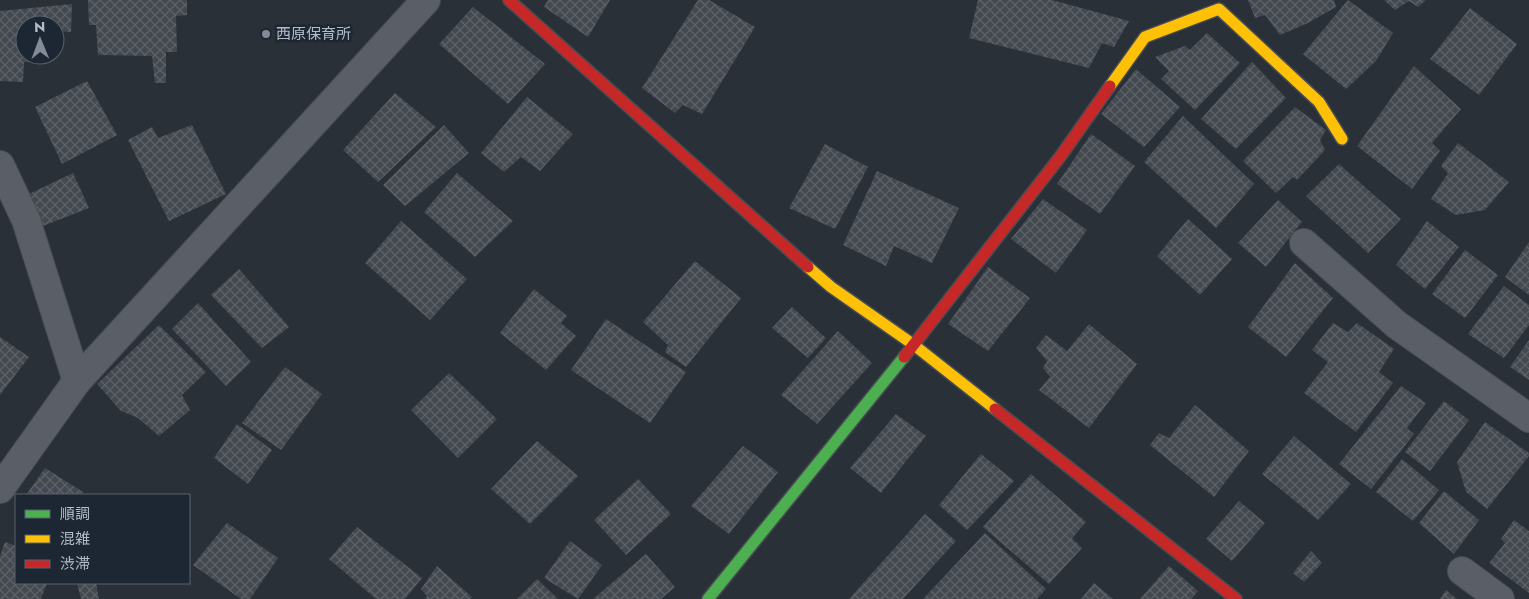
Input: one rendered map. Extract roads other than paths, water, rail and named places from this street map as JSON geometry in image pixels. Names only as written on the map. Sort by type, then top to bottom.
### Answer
[{"type":"street","points":[[0,488],[77,381],[426,0]]},
{"type":"street","points":[[509,0],[831,287],[914,345],[1236,599]]},
{"type":"street","points":[[708,599],[914,345],[991,243],[1060,157],[1144,37],[1219,9],[1319,102],[1342,139]]},
{"type":"street","points":[[0,165],[26,220],[77,381]]},
{"type":"street","points":[[1304,243],[1397,324],[1529,418]]},
{"type":"street","points":[[1462,571],[1500,599]]},
{"type":"place","name":"西原保育所","points":[[266,34]]}]
